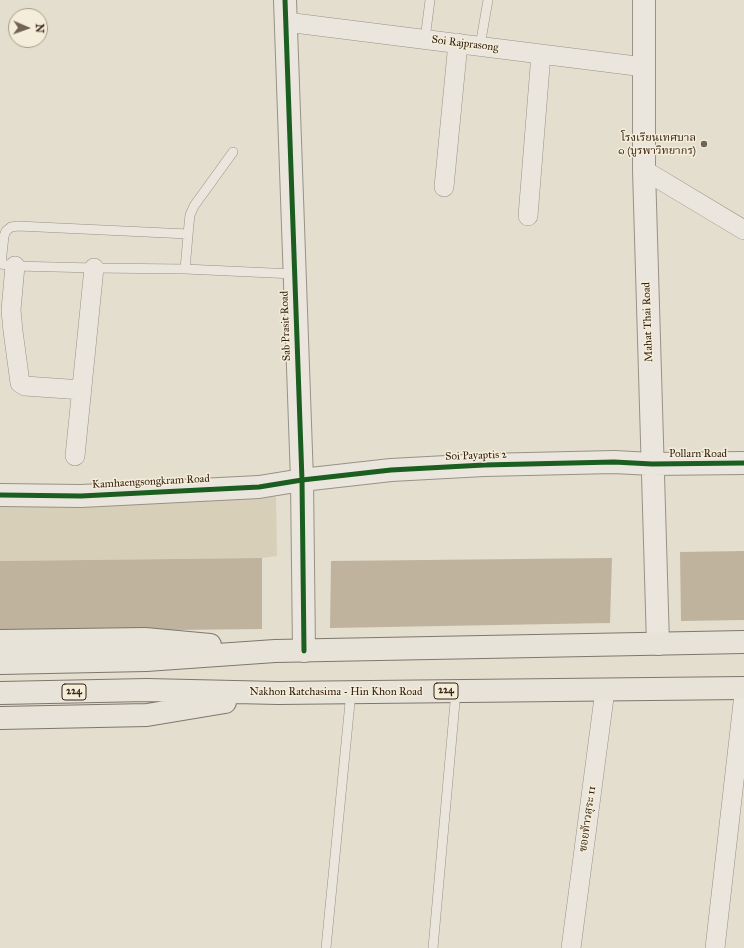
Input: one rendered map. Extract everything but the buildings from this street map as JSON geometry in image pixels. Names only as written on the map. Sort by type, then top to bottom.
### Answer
[{"type":"main road","points":[[0,641],[145,639],[275,651]]},
{"type":"main road","points":[[0,663],[146,660],[275,651],[744,642]]},
{"type":"main road","name":"Nakhon Ratchasima - Hin Khon Road","points":[[0,693],[147,690],[278,693],[744,688]]},
{"type":"main road","points":[[0,718],[148,715],[278,693]]},
{"type":"street","name":"Sab Prasit Road","points":[[285,0],[302,480],[304,651]]},
{"type":"street","name":"Mahat Thai Road","points":[[644,0],[644,170],[658,644]]},
{"type":"street","name":"Soi Rajprasong","points":[[286,22],[644,67]]},
{"type":"street","points":[[444,187],[458,43]]},
{"type":"street","points":[[528,216],[541,54]]},
{"type":"street","points":[[644,170],[744,230]]},
{"type":"street","points":[[5,264],[20,383],[25,386],[82,390]]},
{"type":"street","points":[[75,456],[94,268]]},
{"type":"street","name":"Soi Payaptis 2","points":[[302,480],[391,470],[484,465],[614,462],[652,464]]},
{"type":"street","name":"Pollarn Road","points":[[652,464],[744,463]]},
{"type":"street","name":"Kamhaengsongkram Road","points":[[0,495],[81,496],[259,487],[302,480]]},
{"type":"street","name":"ซอยท้าวสุระ 11","points":[[571,948],[605,690]]},
{"type":"street","points":[[715,948],[744,694]]},
{"type":"lane","points":[[425,39],[430,0]]},
{"type":"lane","points":[[480,46],[488,0]]},
{"type":"lane","points":[[185,269],[190,215],[194,206],[233,152]]},
{"type":"lane","points":[[188,234],[18,226],[11,227],[6,230],[4,236],[5,264],[94,268],[185,269],[294,274]]},
{"type":"lane","points":[[433,948],[456,691]]},
{"type":"lane","points":[[326,948],[351,692]]},
{"type":"shaded area","points":[[276,497],[277,556],[262,558],[0,561],[0,499]]},
{"type":"shaded area","points":[[744,551],[744,620],[681,621],[680,552]]},
{"type":"shaded area","points":[[262,558],[262,629],[0,632],[0,561]]},
{"type":"shaded area","points":[[612,558],[610,623],[330,628],[331,561]]},
{"type":"cycle path","points":[[285,0],[302,480],[304,651]]},
{"type":"cycle path","points":[[0,495],[81,496],[259,487],[302,480],[391,470],[484,465],[614,462],[652,464],[744,463]]},
{"type":"place","name":"โรงเรียนเทศบาล ๑ (บูรพาวิทยากร)","points":[[704,144]]}]
